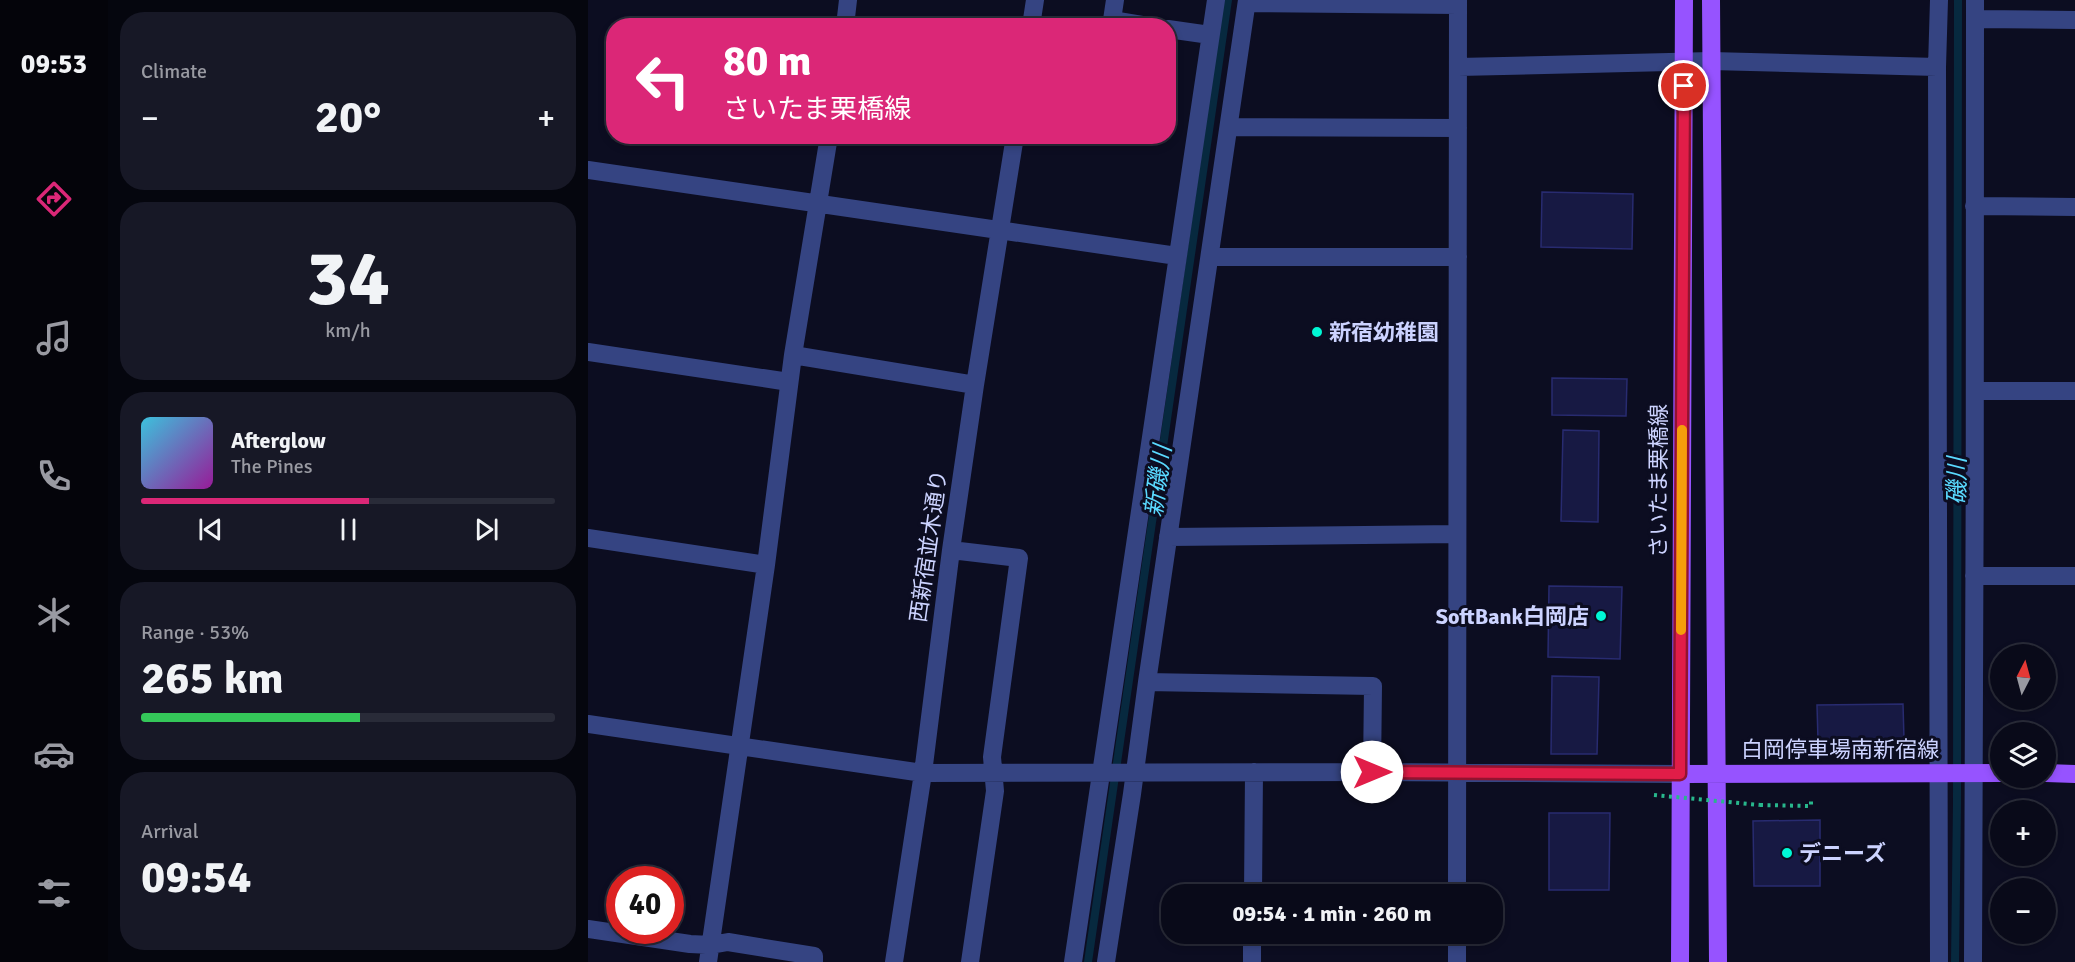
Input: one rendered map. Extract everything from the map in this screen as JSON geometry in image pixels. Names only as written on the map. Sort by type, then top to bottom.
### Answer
[{"type":"main road","name":"さいたま栗橋線","points":[[1680,962],[1684,0]]},
{"type":"main road","points":[[1711,0],[1718,962]]},
{"type":"main road","name":"白岡停車場南新宿線","points":[[1680,774],[1990,773]]},
{"type":"main road","points":[[2056,773],[2075,774]]},
{"type":"street","points":[[846,18],[849,0]]},
{"type":"street","points":[[1032,18],[1035,0]]},
{"type":"street","points":[[1112,18],[1115,0]]},
{"type":"street","points":[[1073,962],[1104,774],[1177,256],[1216,0]]},
{"type":"street","points":[[1939,0],[1937,67],[1939,962]]},
{"type":"street","points":[[1973,962],[1976,391],[1975,0]]},
{"type":"street","points":[[1106,962],[1132,794],[1130,774],[1147,682],[1247,1],[1458,3],[1457,884]]},
{"type":"street","points":[[1975,19],[2075,20]]},
{"type":"street","points":[[1176,30],[1210,35]]},
{"type":"street","points":[[1458,67],[1711,61],[1937,67]]},
{"type":"street","points":[[1229,127],[1458,128]]},
{"type":"street","points":[[709,953],[766,565],[789,382],[828,144]]},
{"type":"street","name":"西新宿並木通り","points":[[894,962],[923,773],[975,384],[1001,231],[1013,144]]},
{"type":"street","points":[[588,170],[1177,256]]},
{"type":"street","points":[[1974,206],[2075,207]]},
{"type":"street","points":[[1210,257],[1458,257]]},
{"type":"street","points":[[588,352],[789,382]]},
{"type":"street","points":[[793,355],[975,384]]},
{"type":"street","points":[[1976,391],[2075,391]]},
{"type":"street","points":[[1168,537],[1457,534]]},
{"type":"street","points":[[588,538],[766,565]]},
{"type":"street","points":[[951,550],[1019,558],[992,757],[996,790],[970,962]]},
{"type":"street","points":[[1974,576],[2075,576]]},
{"type":"street","points":[[1147,682],[1372,686],[1372,772]]},
{"type":"street","points":[[588,724],[923,773],[1680,774]]},
{"type":"street","points":[[1253,884],[1254,772]]},
{"type":"street","points":[[588,929],[709,953],[728,942],[814,956],[813,962]]},
{"type":"street","points":[[1252,944],[1252,962]]},
{"type":"street","points":[[1457,944],[1457,962]]},
{"type":"path","points":[[1654,795],[1760,805],[1811,806],[1811,797]]},
{"type":"building","points":[[1542,192],[1633,194],[1632,249],[1541,247]]},
{"type":"building","points":[[1552,378],[1627,379],[1626,416],[1552,415]]},
{"type":"building","points":[[1563,430],[1599,431],[1598,522],[1561,521]]},
{"type":"building","points":[[1549,586],[1622,587],[1620,659],[1548,657]]},
{"type":"building","points":[[1552,676],[1599,677],[1597,754],[1551,754]]},
{"type":"building","points":[[1903,704],[1904,739],[1818,740],[1817,705]]},
{"type":"building","points":[[1549,813],[1610,813],[1609,890],[1549,890]]},
{"type":"building","name":"デニーズ","points":[[1820,820],[1820,886],[1754,886],[1753,821]]},
{"type":"waterway","name":"新磯川","points":[[1088,962],[1228,0]]},
{"type":"waterway","name":"磯川","points":[[1955,962],[1958,0]]},
{"type":"slow traffic","points":[[1681,630],[1682,430]]},
{"type":"place","name":"新宿幼稚園","points":[[1317,332]]},
{"type":"place","name":"SoftBank白岡店","points":[[1601,616]]},
{"type":"place","name":"デニーズ","points":[[1787,853]]},
{"type":"route","points":[[1372,772],[1680,774],[1684,86]]}]
